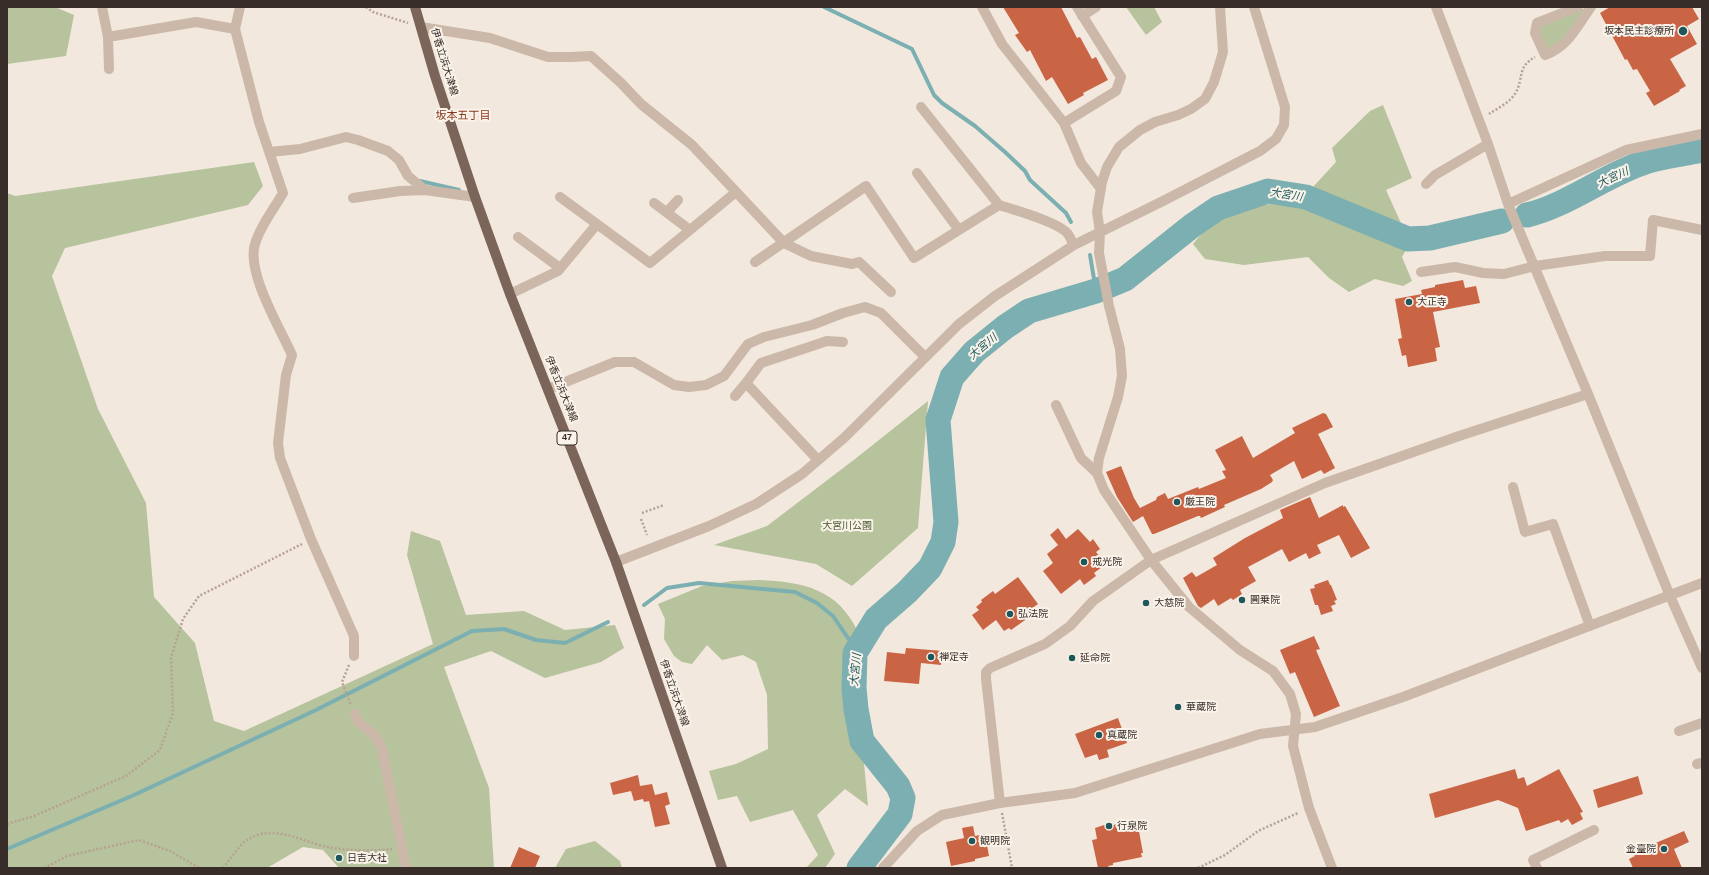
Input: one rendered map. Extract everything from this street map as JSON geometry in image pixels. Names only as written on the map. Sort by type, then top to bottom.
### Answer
[{"type":"main road","name":"伊香立浜大津線","points":[[415,7],[475,197],[510,294],[616,562],[722,868]]},
{"type":"street","points":[[102,7],[108,37],[109,69]]},
{"type":"street","points":[[240,7],[235,29],[259,122],[283,193],[258,235],[254,245],[254,264],[260,285],[292,355],[286,375],[278,444],[280,458],[311,539],[354,636],[354,656]]},
{"type":"street","points":[[982,7],[1002,44],[1064,123],[1081,163],[1101,189]]},
{"type":"street","points":[[1064,123],[1116,91],[1121,77],[1077,7]]},
{"type":"street","points":[[1082,16],[1096,7]]},
{"type":"street","points":[[1097,472],[1099,458],[1118,397],[1122,376],[1120,349],[1109,306],[1099,253],[1100,232],[1097,212],[1101,189],[1107,167],[1119,147],[1140,130],[1155,122],[1178,115],[1191,109],[1205,99],[1214,82],[1223,52],[1220,7]]},
{"type":"street","points":[[616,562],[709,526],[756,504],[802,474],[844,438],[959,324],[995,296],[1074,245],[1253,155],[1276,140],[1284,126],[1285,107],[1254,7]]},
{"type":"street","points":[[1436,7],[1488,144],[1508,204],[1588,394],[1670,596],[1702,668]]},
{"type":"street","points":[[1578,7],[1537,23],[1535,33],[1545,55],[1555,51],[1571,38],[1588,7]]},
{"type":"street","points":[[108,37],[196,22],[235,29]]},
{"type":"street","points":[[421,27],[490,38],[548,57],[571,58],[591,56],[621,82],[641,104],[692,145],[784,243],[811,256],[852,264],[859,262],[891,292]]},
{"type":"street","points":[[921,107],[999,204],[1047,222],[1063,230],[1068,234],[1074,245]]},
{"type":"street","points":[[1508,204],[1626,150],[1702,134]]},
{"type":"street","points":[[270,152],[300,149],[346,137],[388,151],[399,160],[408,176],[425,190]]},
{"type":"street","points":[[1426,184],[1435,175],[1488,144]]},
{"type":"street","points":[[917,173],[959,230]]},
{"type":"street","points":[[755,262],[866,186],[914,258],[999,204]]},
{"type":"street","points":[[353,198],[400,191],[425,190],[475,197]]},
{"type":"street","points":[[560,197],[650,263],[736,192]]},
{"type":"street","points":[[667,212],[678,200]]},
{"type":"street","points":[[654,202],[690,230]]},
{"type":"street","points":[[1421,272],[1455,267],[1483,273],[1504,274],[1534,266],[1605,256],[1650,256],[1652,220],[1702,230]]},
{"type":"street","points":[[510,294],[558,271],[597,224]]},
{"type":"street","points":[[518,237],[560,268]]},
{"type":"street","points":[[548,389],[615,362],[634,362],[674,385],[689,387],[706,385],[724,376],[748,344],[764,337],[812,325],[842,313],[865,307],[881,313],[926,357]]},
{"type":"street","points":[[735,396],[761,364],[827,341],[843,342]]},
{"type":"street","points":[[746,383],[818,460]]},
{"type":"street","points":[[1000,803],[986,672],[990,668],[1018,654],[1045,644],[1070,626],[1093,601],[1151,560],[1325,483],[1459,436],[1588,394]]},
{"type":"street","points":[[1056,405],[1081,458],[1097,472],[1104,490],[1151,560],[1189,607],[1240,650],[1273,671],[1290,694],[1296,714],[1293,746],[1309,808],[1332,868]]},
{"type":"street","points":[[1513,487],[1525,532],[1553,524],[1590,626]]},
{"type":"street","points":[[884,868],[917,831],[942,815],[1000,803],[1075,793],[1260,734],[1294,729],[1315,728],[1403,697],[1702,583]]},
{"type":"street","points":[[355,714],[359,723],[375,736],[382,749],[406,868]]},
{"type":"street","points":[[1679,731],[1702,723]]},
{"type":"street","points":[[1537,868],[1533,860],[1594,830]]},
{"type":"path","points":[[366,7],[373,12],[421,27]]},
{"type":"path","points":[[1478,120],[1510,100],[1516,93],[1523,68],[1529,60],[1544,52]]},
{"type":"path","points":[[642,513],[664,505]]},
{"type":"path","points":[[641,519],[647,535]]},
{"type":"path","points":[[7,824],[34,816],[126,776],[160,750],[173,713],[171,658],[183,619],[200,596],[311,539]]},
{"type":"path","points":[[354,656],[342,682],[355,714]]},
{"type":"path","points":[[1000,803],[1012,868]]},
{"type":"path","points":[[1198,868],[1225,856],[1258,831],[1309,808]]},
{"type":"path","points":[[223,868],[247,840],[268,832],[302,838],[333,848],[370,851],[401,848]]},
{"type":"path","points":[[44,868],[67,856],[139,840],[170,851],[199,868]]},
{"type":"green space","points":[[7,7],[55,7],[74,15],[66,56],[7,64]]},
{"type":"green space","points":[[1126,7],[1154,7],[1162,22],[1146,35]]},
{"type":"green space","points":[[1579,8],[1587,10],[1570,36],[1547,52],[1538,32],[1540,25]]},
{"type":"green space","points":[[1383,105],[1412,178],[1386,190],[1405,232],[1362,214],[1313,187],[1336,162],[1332,148],[1370,111]]},
{"type":"green space","points":[[254,162],[263,186],[248,205],[65,248],[52,276],[98,409],[146,503],[154,597],[195,643],[214,721],[244,731],[433,644],[407,555],[411,531],[440,541],[466,615],[524,611],[565,630],[615,625],[624,648],[601,662],[545,678],[491,651],[444,667],[489,788],[494,868],[339,868],[323,850],[303,847],[267,868],[7,868],[7,193],[15,196]]},
{"type":"green space","points":[[1271,204],[1309,206],[1407,248],[1402,257],[1412,281],[1403,286],[1375,279],[1349,292],[1329,278],[1308,257],[1244,265],[1205,259],[1193,244],[1207,227],[1245,207]]},
{"type":"green space","name":"大宮川公園","points":[[928,401],[918,528],[852,586],[816,564],[714,545],[767,526]]},
{"type":"green space","points":[[759,580],[805,586],[830,597],[850,618],[858,632],[849,650],[847,688],[864,763],[868,806],[845,789],[817,815],[835,854],[825,868],[806,868],[818,855],[793,810],[750,822],[737,796],[718,800],[709,771],[736,764],[768,749],[767,695],[756,662],[743,655],[722,660],[707,645],[692,664],[682,662],[674,656],[664,639],[665,619],[658,604],[702,586],[732,581]]},
{"type":"green space","points":[[595,841],[620,861],[622,868],[555,868],[566,849]]},
{"type":"building","points":[[1003,7],[1061,7],[1077,38],[1080,37],[1092,59],[1096,57],[1108,80],[1083,93],[1084,95],[1068,104],[1052,77],[1046,81],[1030,50],[1027,52],[1015,35],[1019,33]]},
{"type":"building","points":[[1610,7],[1692,7],[1699,19],[1687,26],[1697,44],[1670,59],[1686,86],[1654,106],[1646,93],[1650,91],[1637,69],[1633,70],[1627,59],[1625,60],[1600,13]]},
{"type":"building","points":[[1463,280],[1465,288],[1476,286],[1480,303],[1433,312],[1440,347],[1435,348],[1437,361],[1408,367],[1406,355],[1402,356],[1398,339],[1402,338],[1395,299],[1422,294],[1421,290],[1435,287],[1435,285]]},
{"type":"building","points":[[1323,413],[1326,414],[1333,427],[1318,434],[1335,468],[1324,474],[1321,470],[1302,479],[1294,461],[1270,475],[1273,480],[1272,482],[1261,489],[1224,505],[1225,507],[1201,518],[1198,516],[1154,534],[1152,534],[1143,516],[1133,522],[1117,497],[1106,472],[1121,466],[1134,498],[1140,508],[1156,500],[1157,497],[1165,493],[1168,499],[1226,478],[1222,471],[1226,470],[1215,450],[1242,436],[1253,458],[1295,433],[1292,428]]},
{"type":"building","points":[[1310,497],[1319,518],[1343,505],[1343,507],[1345,506],[1370,548],[1351,558],[1339,535],[1317,545],[1321,553],[1309,559],[1306,553],[1289,562],[1282,549],[1248,567],[1256,581],[1240,590],[1242,594],[1233,600],[1231,598],[1218,606],[1214,599],[1201,608],[1198,606],[1183,578],[1192,572],[1196,577],[1217,565],[1213,558],[1245,538],[1283,518],[1280,510]]},
{"type":"building","points":[[1058,528],[1066,539],[1078,529],[1090,542],[1093,539],[1100,549],[1096,552],[1106,564],[1094,573],[1096,576],[1084,585],[1080,579],[1061,594],[1043,571],[1053,563],[1047,554],[1058,545],[1050,535]]},
{"type":"building","points":[[1018,577],[1038,604],[1031,609],[1035,613],[1011,630],[1009,628],[1004,631],[996,620],[983,630],[972,615],[979,610],[976,607],[982,602],[981,600],[993,591],[995,594]]},
{"type":"building","points":[[1328,580],[1337,600],[1334,601],[1336,604],[1331,606],[1333,611],[1321,615],[1318,605],[1315,605],[1310,589],[1315,588],[1314,585]]},
{"type":"building","points":[[1314,636],[1320,649],[1316,650],[1340,706],[1314,717],[1295,672],[1290,674],[1280,650]]},
{"type":"building","points":[[906,648],[943,651],[941,665],[921,663],[919,684],[884,681],[887,652],[905,654]]},
{"type":"building","points":[[1118,718],[1127,743],[1107,750],[1109,757],[1099,760],[1097,754],[1085,758],[1075,734]]},
{"type":"building","points":[[1515,769],[1518,779],[1524,777],[1527,786],[1559,769],[1583,812],[1580,813],[1583,819],[1572,825],[1568,819],[1561,823],[1559,820],[1526,831],[1518,808],[1498,800],[1435,818],[1429,794]]},
{"type":"building","points":[[638,775],[640,786],[652,784],[655,795],[667,792],[670,804],[665,806],[670,824],[655,827],[649,801],[644,802],[643,799],[634,801],[631,791],[613,795],[610,783]]},
{"type":"building","points":[[1638,776],[1643,794],[1598,808],[1593,790]]},
{"type":"building","points":[[1130,822],[1131,825],[1138,826],[1143,853],[1141,853],[1142,857],[1113,863],[1113,865],[1108,866],[1109,868],[1098,868],[1092,840],[1097,839],[1095,828],[1107,824],[1107,826]]},
{"type":"building","points":[[973,826],[975,836],[985,834],[989,856],[975,859],[975,861],[951,866],[946,842],[964,838],[962,828]]},
{"type":"building","points":[[1684,831],[1689,842],[1674,849],[1682,868],[1633,868],[1629,859],[1635,856],[1633,853],[1636,851],[1635,850]]},
{"type":"building","points":[[519,847],[540,856],[535,868],[510,868]]},
{"type":"waterway","points":[[824,7],[912,49],[934,95],[942,103],[975,126],[1005,152],[1025,171],[1030,180],[1066,213],[1071,222]]},
{"type":"waterway","name":"大宮川","points":[[1527,215],[1558,204],[1617,174],[1648,161],[1702,150]]},
{"type":"waterway","points":[[420,181],[459,190]]},
{"type":"waterway","name":"大宮川","points":[[859,868],[900,814],[903,798],[898,786],[862,741],[854,688],[855,653],[876,619],[907,592],[930,568],[943,542],[946,522],[938,420],[952,377],[974,352],[1005,327],[1029,311],[1096,291],[1125,279],[1193,225],[1218,208],[1268,191],[1306,197],[1408,239],[1430,238],[1502,221]]},
{"type":"waterway","points":[[1090,255],[1096,291]]},
{"type":"waterway","points":[[644,605],[667,588],[699,583],[795,592],[817,603],[833,616],[850,641],[858,647]]},
{"type":"waterway","points":[[7,849],[134,795],[316,710],[472,631],[504,629],[536,640],[565,643],[608,622]]},
{"type":"place","name":"坂本民主診療所","points":[[1683,31]]},
{"type":"place","name":"大正寺","points":[[1409,302]]},
{"type":"place","name":"厳王院","points":[[1177,502]]},
{"type":"place","name":"戒光院","points":[[1084,562]]},
{"type":"place","name":"圓乗院","points":[[1242,600]]},
{"type":"place","name":"大慈院","points":[[1146,603]]},
{"type":"place","name":"弘法院","points":[[1010,614]]},
{"type":"place","name":"禅定寺","points":[[931,657]]},
{"type":"place","name":"延命院","points":[[1072,658]]},
{"type":"place","name":"華蔵院","points":[[1178,707]]},
{"type":"place","name":"真蔵院","points":[[1099,735]]},
{"type":"place","name":"行泉院","points":[[1109,826]]},
{"type":"place","name":"観明院","points":[[972,841]]},
{"type":"place","name":"金臺院","points":[[1664,849]]},
{"type":"place","name":"日吉大社","points":[[339,858]]},
{"type":"district","name":"坂本五丁目","points":[[463,116]]}]
